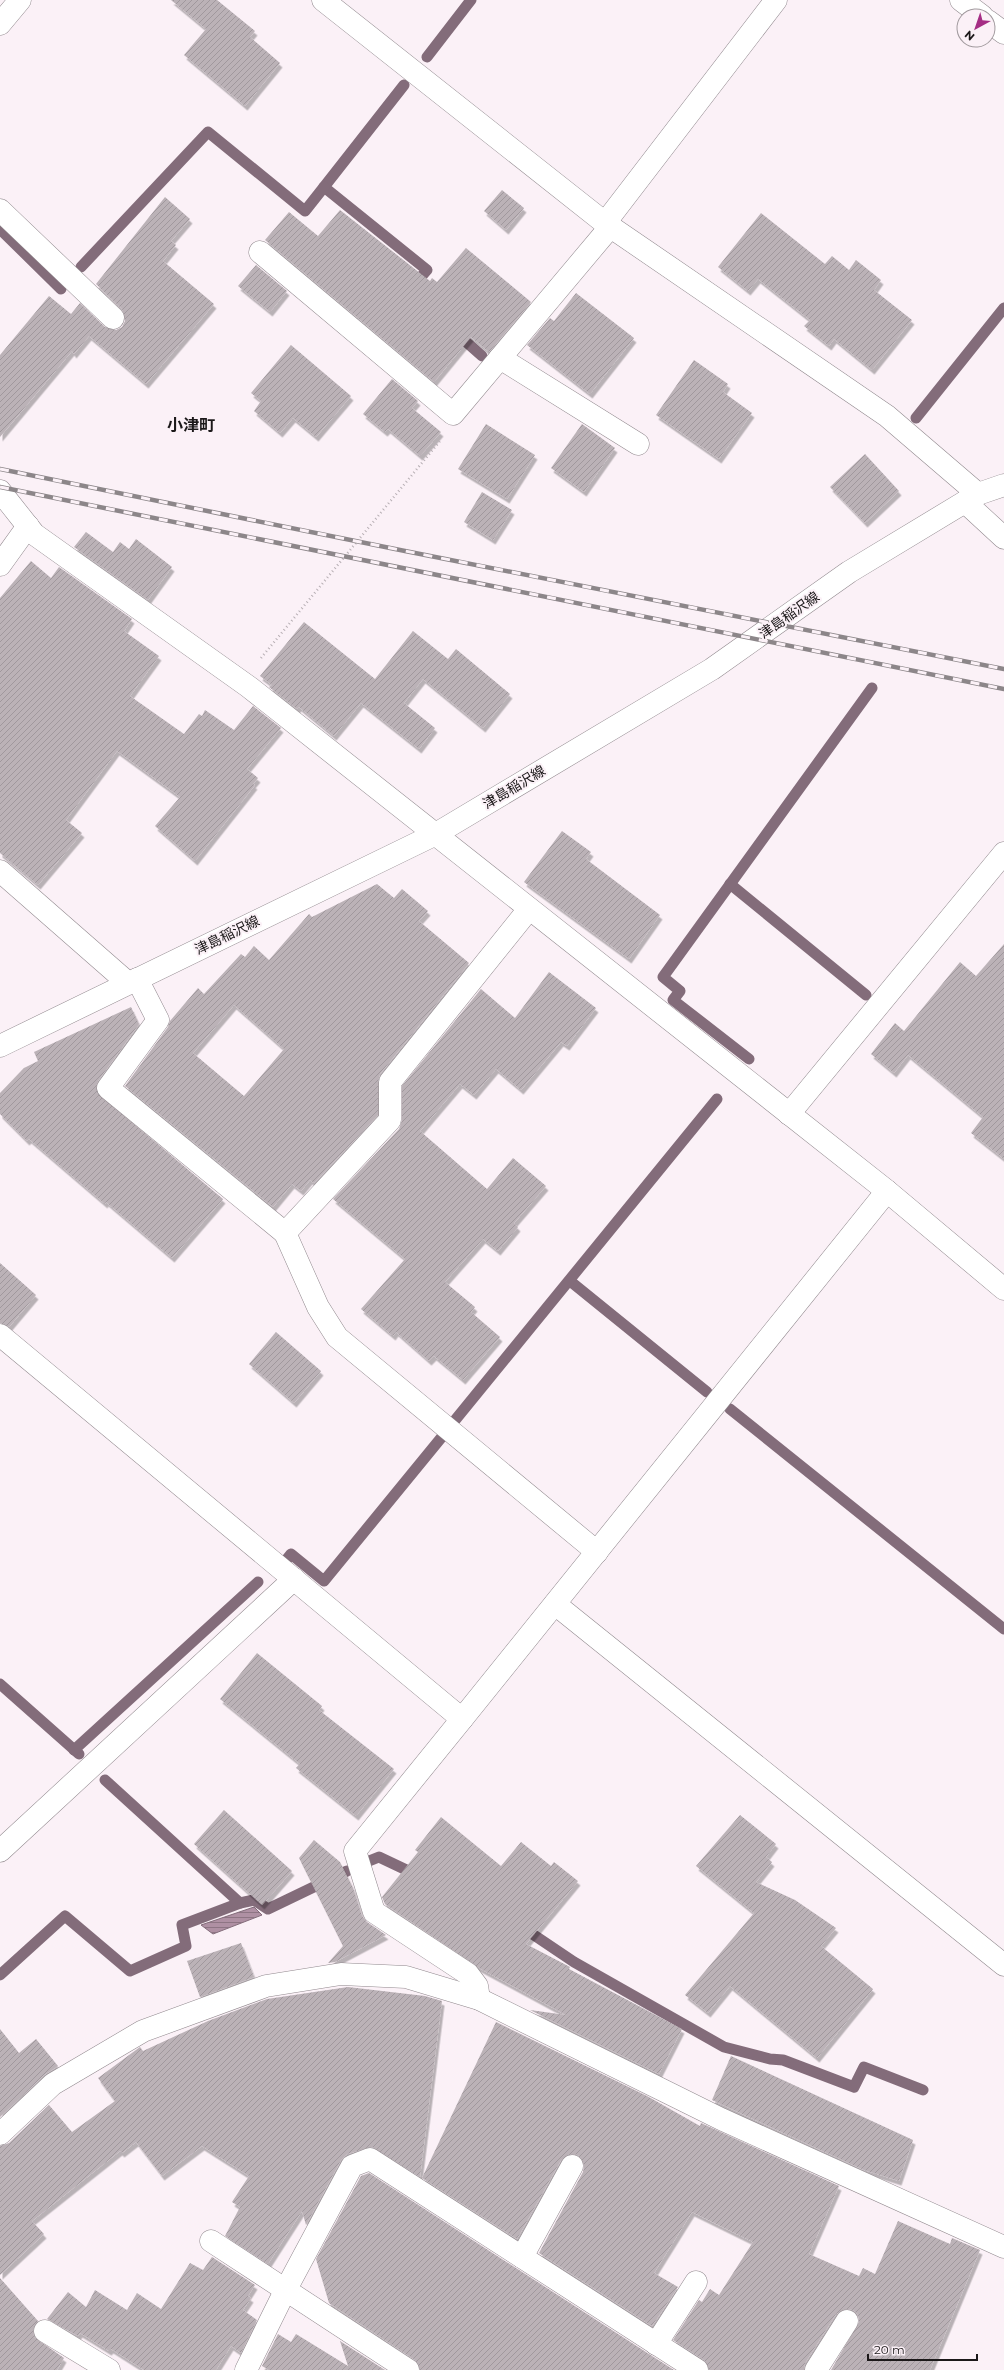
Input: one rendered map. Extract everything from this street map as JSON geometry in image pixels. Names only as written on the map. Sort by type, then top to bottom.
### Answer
[{"type":"street","points":[[0,24],[20,0]]},
{"type":"street","points":[[324,0],[608,225],[887,416],[971,498],[1004,538]]},
{"type":"street","points":[[260,252],[453,414],[608,225],[776,0]]},
{"type":"street","points":[[961,0],[972,8]]},
{"type":"street","points":[[996,28],[1004,34]]},
{"type":"street","points":[[0,210],[113,318]]},
{"type":"street","points":[[500,358],[638,444]]},
{"type":"street","name":"津島稲沢線","points":[[0,1046],[434,835],[712,669],[849,572],[971,498],[1004,486]]},
{"type":"street","points":[[0,491],[34,534],[242,681],[434,835],[887,1191],[1004,1289]]},
{"type":"street","points":[[0,565],[28,526]]},
{"type":"street","points":[[789,1114],[1004,852]]},
{"type":"street","points":[[0,871],[132,981],[158,1020],[108,1088],[285,1233],[318,1307],[337,1337],[597,1552]]},
{"type":"street","points":[[285,1233],[390,1120],[390,1082],[529,909]]},
{"type":"street","points":[[479,1999],[477,1986],[468,1974],[374,1912],[355,1851],[887,1191]]},
{"type":"street","points":[[0,1335],[462,1719]]},
{"type":"street","points":[[0,1851],[294,1579]]},
{"type":"street","points":[[555,1604],[1004,1965]]},
{"type":"street","points":[[0,2134],[54,2084],[143,2031],[266,1986],[341,1974],[406,1977],[479,1999],[721,2119],[1004,2247]]},
{"type":"street","points":[[246,2370],[285,2290],[352,2166],[370,2159],[697,2370]]},
{"type":"street","points":[[522,2257],[572,2166]]},
{"type":"street","points":[[211,2241],[408,2370]]},
{"type":"street","points":[[656,2344],[696,2282]]},
{"type":"street","points":[[816,2370],[847,2321]]},
{"type":"street","points":[[45,2332],[109,2370]]},
{"type":"path","points":[[242,681],[450,428],[453,414]]},
{"type":"shaded area","points":[[254,1907],[262,1915],[213,1934],[201,1925]]},
{"type":"building","points":[[171,0],[217,0],[255,31],[250,37],[280,63],[245,106],[184,55],[206,29]]},
{"type":"building","points":[[502,190],[524,208],[506,230],[484,211]]},
{"type":"building","points":[[165,197],[190,219],[171,241],[176,245],[163,261],[214,304],[146,384],[89,336],[74,354],[72,351],[0,437],[0,355],[49,296],[71,314],[80,303],[105,327],[116,330],[122,327],[125,321],[122,309],[96,284]]},
{"type":"building","points":[[340,210],[430,281],[432,278],[437,282],[466,248],[531,302],[489,352],[471,337],[434,382],[265,240],[289,212],[318,236]]},
{"type":"building","points":[[761,213],[825,264],[832,256],[849,270],[856,260],[881,280],[874,290],[912,320],[872,370],[834,339],[829,346],[804,326],[810,320],[758,279],[748,291],[718,267]]},
{"type":"building","points":[[256,265],[287,291],[270,312],[238,286]]},
{"type":"building","points":[[576,293],[634,338],[590,394],[527,345],[550,318],[554,321]]},
{"type":"building","points":[[291,345],[351,396],[316,437],[293,418],[280,433],[254,411],[261,401],[251,393]]},
{"type":"building","points":[[694,360],[728,384],[723,392],[752,413],[719,459],[656,415]]},
{"type":"building","points":[[392,379],[418,401],[412,408],[441,432],[420,456],[388,429],[385,432],[363,414]]},
{"type":"building","points":[[486,424],[535,455],[507,499],[458,469]]},
{"type":"building","points":[[582,424],[615,448],[584,492],[551,468]]},
{"type":"building","points":[[865,454],[899,491],[865,523],[830,487]]},
{"type":"building","points":[[482,492],[512,510],[493,540],[464,522]]},
{"type":"building","points":[[86,532],[113,552],[120,542],[129,549],[136,539],[172,567],[148,600],[74,547]]},
{"type":"building","points":[[31,561],[51,578],[59,567],[132,619],[124,631],[159,656],[130,696],[184,734],[199,714],[202,716],[205,710],[234,730],[253,706],[281,728],[247,769],[258,778],[253,784],[255,785],[195,861],[155,826],[180,797],[117,751],[66,820],[82,833],[38,885],[0,853],[0,598]]},
{"type":"building","points":[[304,622],[375,679],[413,631],[448,659],[456,649],[510,694],[483,728],[423,679],[404,703],[435,728],[419,749],[361,703],[334,736],[299,707],[297,709],[269,687],[272,685],[260,676]]},
{"type":"building","points":[[562,831],[591,852],[586,859],[660,915],[629,959],[524,882]]},
{"type":"building","points":[[377,884],[394,898],[402,889],[428,911],[419,921],[469,963],[380,1074],[378,1082],[378,1115],[314,1183],[310,1180],[301,1191],[292,1184],[273,1207],[125,1086],[168,1027],[170,1021],[198,988],[204,994],[241,954],[245,957],[254,946],[269,960],[309,914],[312,917]],"holes":[[[234,1005],[284,1049],[244,1096],[193,1053]]]},
{"type":"building","points":[[1004,944],[1004,1159],[971,1133],[983,1117],[908,1055],[894,1073],[871,1054],[895,1023],[904,1031],[960,962],[976,976]]},
{"type":"building","points":[[549,972],[596,1008],[567,1046],[561,1042],[521,1090],[496,1069],[474,1095],[460,1084],[420,1131],[487,1189],[513,1158],[546,1186],[514,1223],[518,1227],[498,1251],[483,1239],[445,1282],[475,1307],[471,1312],[500,1337],[463,1380],[434,1356],[429,1361],[396,1332],[393,1336],[361,1309],[405,1259],[333,1199],[399,1129],[402,1120],[402,1086],[481,989],[515,1018]]},
{"type":"building","points":[[131,1007],[139,1024],[98,1081],[97,1093],[223,1199],[172,1258],[106,1202],[105,1204],[29,1139],[27,1141],[0,1114],[0,1093],[24,1068],[38,1061],[34,1052]]},
{"type":"building","points":[[0,1263],[36,1295],[9,1327],[0,1323]]},
{"type":"building","points":[[276,1332],[321,1371],[294,1403],[249,1364]]},
{"type":"building","points":[[257,1653],[322,1706],[319,1710],[394,1769],[356,1816],[296,1768],[300,1764],[220,1699]]},
{"type":"building","points":[[224,1810],[292,1871],[262,1905],[194,1844]]},
{"type":"building","points":[[740,1815],[776,1844],[766,1857],[772,1862],[756,1882],[795,1900],[836,1928],[821,1946],[873,1989],[817,2058],[730,1986],[708,2013],[685,1995],[754,1913],[696,1866]]},
{"type":"building","points":[[441,1817],[501,1866],[521,1842],[551,1866],[554,1862],[578,1881],[526,1944],[570,1967],[569,1969],[682,2029],[659,2074],[530,2010],[566,2015],[479,1968],[385,1904],[382,1897],[418,1852],[415,1850]]},
{"type":"building","points":[[314,1840],[340,1862],[353,1888],[362,1916],[367,1922],[386,1935],[335,1962],[328,1963],[343,1946],[299,1858]]},
{"type":"building","points":[[241,1943],[254,1977],[200,1997],[187,1961]]},
{"type":"building","points":[[348,1987],[425,1996],[442,2001],[420,2177],[372,2147],[347,2154],[341,2160],[306,2225],[302,2211],[268,2264],[225,2236],[240,2207],[232,2202],[249,2176],[202,2146],[162,2176],[136,2142],[122,2153],[120,2151],[32,2221],[44,2234],[0,2275],[0,2146],[9,2143],[49,2105],[72,2132],[115,2101],[98,2078],[140,2047],[143,2051],[208,2021],[267,1999]]},
{"type":"building","points":[[496,2022],[647,2096],[700,2126],[701,2123],[839,2186],[809,2254],[859,2276],[863,2268],[875,2274],[898,2221],[950,2244],[952,2238],[980,2250],[930,2370],[831,2370],[859,2322],[858,2315],[853,2310],[847,2309],[836,2314],[805,2363],[804,2370],[709,2370],[704,2360],[673,2340],[699,2300],[702,2302],[710,2289],[719,2295],[753,2242],[692,2212],[654,2273],[678,2287],[652,2326],[539,2253],[583,2172],[584,2165],[578,2155],[571,2154],[561,2160],[517,2239],[422,2178]]},
{"type":"building","points":[[0,2029],[19,2053],[36,2039],[58,2066],[44,2075],[0,2117]]},
{"type":"building","points":[[731,2056],[913,2140],[899,2181],[864,2170],[712,2100]]},
{"type":"building","points":[[369,2173],[674,2370],[420,2370],[415,2360],[329,2303],[316,2259],[361,2176]]},
{"type":"building","points":[[212,2257],[255,2285],[248,2296],[251,2298],[243,2310],[257,2320],[241,2353],[231,2346],[216,2370],[144,2370],[111,2349],[109,2351],[80,2333],[78,2336],[47,2319],[68,2292],[86,2307],[95,2290],[127,2310],[137,2293],[161,2309],[190,2263],[203,2270]]},
{"type":"building","points":[[0,2278],[38,2321],[33,2330],[34,2337],[64,2358],[57,2370],[0,2370]]},
{"type":"building","points":[[278,2334],[291,2342],[296,2334],[348,2366],[340,2341],[385,2370],[269,2370],[262,2366]]},
{"type":"waterway","points":[[427,57],[471,0]]},
{"type":"waterway","points":[[404,85],[324,187],[427,270],[414,285]]},
{"type":"waterway","points":[[81,267],[208,132],[305,211],[324,187]]},
{"type":"waterway","points":[[0,229],[61,289]]},
{"type":"waterway","points":[[916,418],[1004,308]]},
{"type":"waterway","points":[[456,333],[482,356]]},
{"type":"waterway","points":[[749,1059],[673,1000],[680,991],[663,977],[872,688]]},
{"type":"waterway","points":[[730,884],[866,995]]},
{"type":"waterway","points":[[456,1419],[717,1099]]},
{"type":"waterway","points":[[570,1281],[707,1392]]},
{"type":"waterway","points":[[730,1409],[1004,1629]]},
{"type":"waterway","points":[[287,1559],[291,1554],[324,1581],[441,1438]]},
{"type":"waterway","points":[[74,1750],[258,1582]]},
{"type":"waterway","points":[[0,1684],[79,1754]]},
{"type":"waterway","points":[[105,1780],[240,1903],[254,1900],[268,1909],[347,1871]]},
{"type":"waterway","points":[[369,1861],[379,1857],[417,1875]]},
{"type":"waterway","points":[[0,1975],[65,1916],[130,1971],[186,1946],[182,1925],[240,1903]]},
{"type":"waterway","points":[[522,1927],[574,1962],[724,2047],[770,2059],[783,2060],[854,2087],[864,2067],[923,2090]]},
{"type":"railway","points":[[0,469],[405,551],[1004,669]]},
{"type":"railway","points":[[0,487],[1004,689]]},
{"type":"district","name":"小津町","points":[[191,425]]}]
